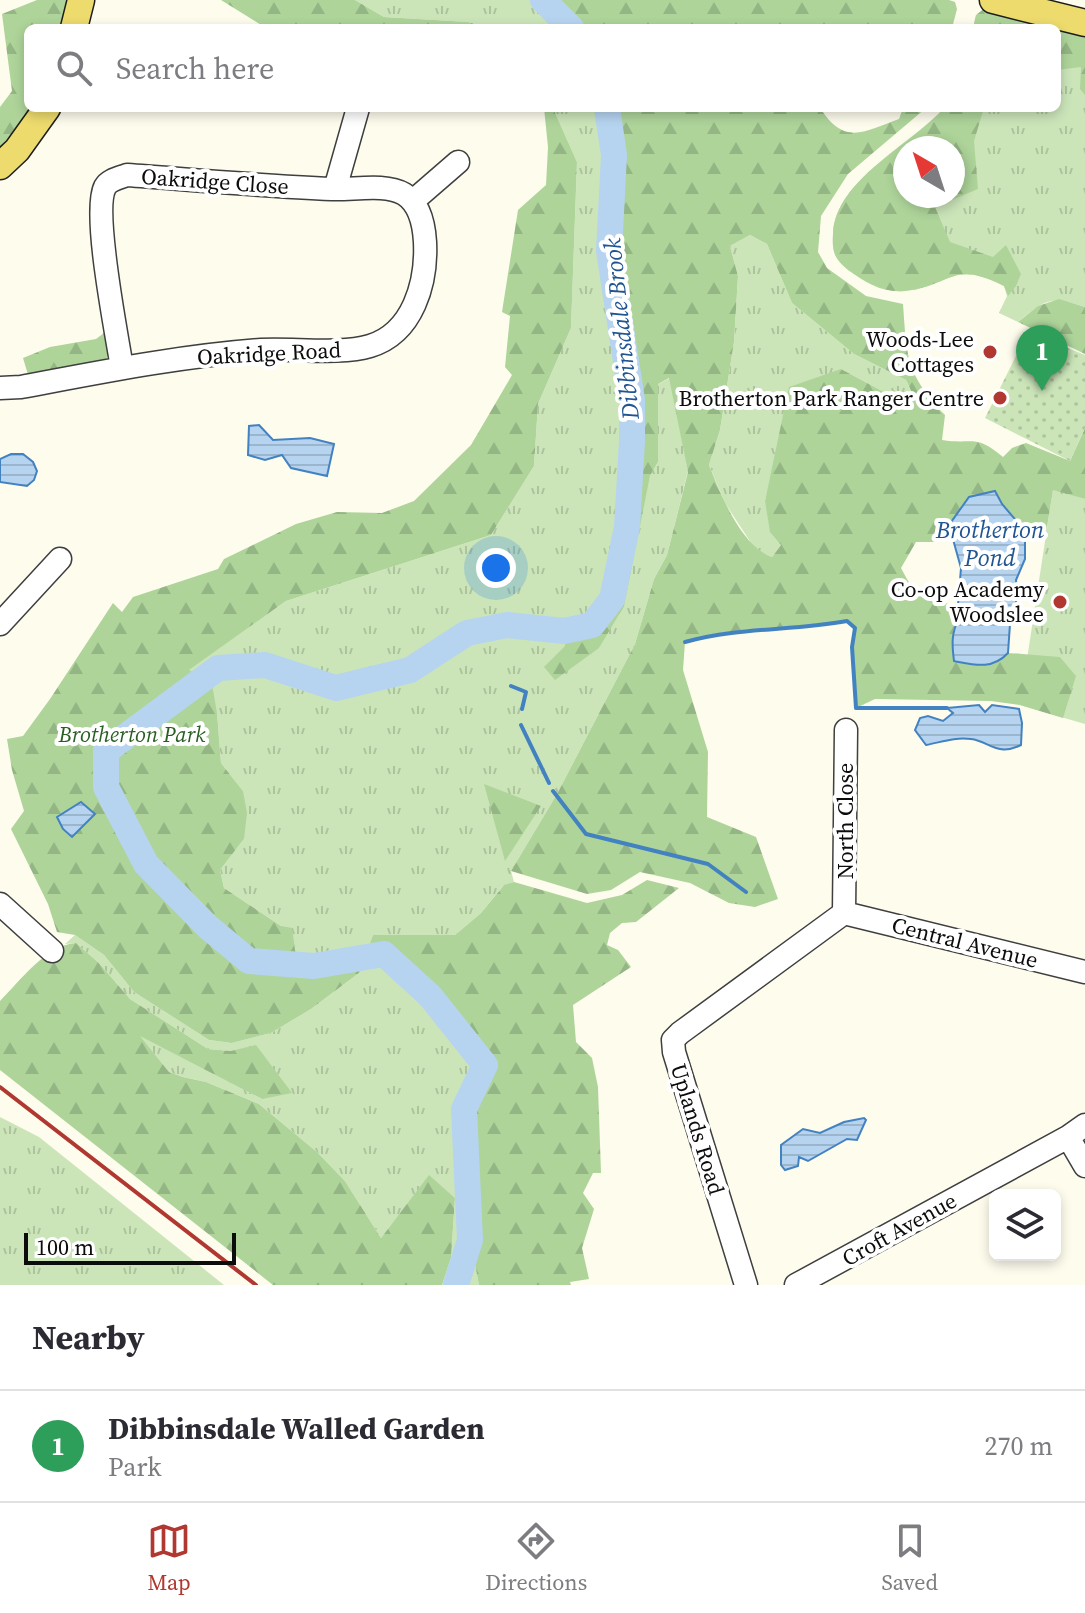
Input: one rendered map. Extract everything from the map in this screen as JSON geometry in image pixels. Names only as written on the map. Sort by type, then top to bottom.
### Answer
[{"type":"main road","points":[[75,24],[81,0]]},
{"type":"main road","points":[[993,0],[1085,23]]},
{"type":"main road","points":[[0,166],[17,150],[44,112]]},
{"type":"street","points":[[335,189],[357,112]]},
{"type":"street","points":[[413,201],[447,164]]},
{"type":"street","name":"Oakridge Close","points":[[122,368],[103,240],[101,203],[105,188],[112,180],[127,175],[335,189],[387,189],[401,192],[413,201]]},
{"type":"street","name":"Oakridge Road","points":[[0,388],[183,358],[261,350],[371,346],[389,337],[403,324],[421,290],[426,265],[421,217],[413,201]]},
{"type":"street","points":[[0,624],[60,559]]},
{"type":"street","name":"North Close","points":[[844,913],[846,730]]},
{"type":"street","points":[[0,904],[52,951]]},
{"type":"street","name":"Central Avenue","points":[[844,913],[1085,972]]},
{"type":"street","name":"Uplands Road","points":[[746,1285],[674,1052],[673,1040],[844,913]]},
{"type":"street","points":[[1076,1131],[1085,1166]]},
{"type":"street","name":"Croft Avenue","points":[[796,1285],[1076,1131]]},
{"type":"green space","points":[[37,0],[68,0],[61,24],[24,24],[24,112],[28,112],[0,148],[0,107],[12,91],[2,14]]},
{"type":"green space","points":[[221,0],[355,0],[384,17],[475,24],[260,24]]},
{"type":"green space","points":[[355,0],[543,0],[567,24],[475,24],[384,17]]},
{"type":"green space","points":[[543,0],[949,0],[955,2],[957,9],[953,24],[567,24]]},
{"type":"green space","points":[[986,7],[1085,29],[1085,95],[1080,89],[1081,67],[1061,70],[1061,24],[974,24],[976,15]]},
{"type":"green space","points":[[976,15],[1046,24],[974,24]]},
{"type":"green space","points":[[1061,26],[1085,29],[1085,307],[1064,301],[1049,302],[1035,308],[1018,322],[999,313],[1007,296],[1004,286],[987,278],[962,274],[921,288],[889,290],[861,279],[844,266],[833,246],[837,215],[860,180],[893,152],[893,208],[965,208],[965,136],[913,136],[940,112],[1061,112]]},
{"type":"green space","name":"Brotherton Park","points":[[544,112],[555,112],[577,162],[571,328],[538,404],[534,466],[491,535],[286,601],[189,670],[212,684],[221,763],[243,791],[247,813],[244,839],[220,870],[224,888],[281,926],[292,928],[297,964],[314,966],[365,957],[359,973],[311,1009],[271,1033],[232,1043],[209,1040],[134,992],[104,955],[75,935],[57,932],[48,904],[11,829],[24,811],[7,739],[23,736],[113,603],[122,612],[133,597],[218,569],[224,559],[296,524],[337,512],[382,513],[414,501],[471,445],[512,375],[505,367],[510,316],[502,312],[518,210],[546,185],[548,147]]},
{"type":"green space","points":[[555,112],[608,112],[614,155],[609,251],[632,400],[632,441],[627,527],[612,599],[592,625],[599,648],[650,476],[658,462],[658,384],[670,378],[688,471],[667,555],[654,579],[635,644],[557,794],[511,871],[514,882],[503,886],[481,913],[455,935],[373,935],[366,957],[385,954],[430,996],[485,1065],[464,1109],[470,1240],[479,1285],[442,1285],[451,1258],[455,1198],[429,1176],[381,1238],[345,1181],[317,1152],[259,1104],[206,1082],[169,1072],[138,1034],[262,1099],[231,1051],[208,1049],[130,999],[99,963],[76,943],[65,944],[75,935],[104,955],[134,992],[209,1040],[232,1043],[271,1033],[311,1009],[359,973],[365,957],[314,966],[297,964],[281,926],[224,888],[220,870],[244,839],[243,791],[221,763],[217,713],[188,670],[286,601],[491,535],[534,466],[538,404],[571,328],[577,162]]},
{"type":"green space","points":[[608,112],[823,112],[838,128],[855,133],[899,119],[902,112],[921,112],[848,174],[821,216],[818,252],[827,268],[866,296],[903,304],[911,364],[923,388],[945,415],[942,440],[979,442],[1003,457],[1012,448],[1026,443],[1070,461],[1085,428],[1085,499],[1053,490],[1045,540],[1024,538],[1025,531],[995,491],[969,497],[949,525],[950,536],[938,542],[916,542],[901,568],[922,597],[958,605],[952,637],[954,661],[989,664],[1008,653],[1060,657],[1076,676],[1063,718],[1020,705],[991,701],[875,699],[856,708],[852,647],[855,628],[846,621],[744,630],[685,642],[683,670],[708,752],[707,817],[756,837],[778,899],[755,907],[729,903],[690,883],[640,872],[611,890],[587,894],[511,871],[557,794],[635,644],[654,579],[667,555],[688,472],[669,378],[658,384],[658,462],[650,476],[624,606],[599,648],[555,680],[544,667],[565,646],[564,631],[592,625],[612,599],[627,527],[632,400],[609,251],[614,155]],"holes":[[[750,235],[767,244],[792,303],[854,354],[906,380],[911,391],[884,392],[841,369],[789,387],[765,501],[770,532],[781,545],[772,557],[751,542],[733,518],[709,465],[720,430],[734,342],[738,276],[730,246]]]},
{"type":"green space","points":[[940,112],[983,112],[974,141],[978,189],[965,194],[965,136],[913,136]]},
{"type":"green space","points":[[893,152],[893,208],[935,208],[950,242],[993,257],[1006,245],[1021,274],[1016,286],[1008,296],[1004,286],[986,278],[962,274],[920,288],[889,290],[874,286],[854,274],[837,258],[833,234],[837,215],[860,180]]},
{"type":"green space","points":[[750,235],[767,244],[792,303],[854,354],[906,380],[911,392],[884,392],[841,369],[773,468],[765,501],[781,545],[772,557],[757,552],[725,503],[709,465],[720,430],[734,342],[738,276],[730,246]]},
{"type":"green space","points":[[1059,299],[1085,307],[1085,354],[1018,322],[1038,306]]},
{"type":"green space","points":[[106,326],[109,352],[100,365],[29,378],[23,358],[50,347],[96,339],[104,333]]},
{"type":"green space","points":[[1046,339],[1085,355],[1085,428],[1070,461],[985,418],[1016,356],[1033,364]]},
{"type":"green space","name":"Co-op Academy Woodslee","points":[[1053,489],[1085,499],[1085,724],[1020,705]]},
{"type":"green space","points":[[484,784],[541,806],[505,861]]},
{"type":"green space","points":[[647,880],[679,888],[636,922],[622,923],[610,933],[607,945],[618,950],[631,967],[573,1005],[576,1042],[592,1058],[598,1087],[601,1173],[593,1173],[583,1193],[594,1209],[582,1248],[589,1279],[570,1282],[571,1285],[479,1285],[470,1240],[464,1109],[484,1065],[430,996],[385,954],[365,957],[373,935],[455,935],[481,913],[504,885],[514,882],[587,903],[622,895]]},
{"type":"green space","points":[[76,943],[99,963],[130,999],[208,1049],[231,1051],[256,1045],[292,1093],[262,1099],[140,1036],[169,1072],[206,1082],[259,1104],[317,1152],[345,1181],[381,1238],[429,1175],[455,1198],[451,1258],[442,1285],[273,1285],[0,1070],[0,1001],[44,957],[65,945]]},
{"type":"green space","points":[[0,1117],[39,1137],[224,1285],[0,1285]]},
{"type":"water","points":[[259,425],[273,440],[310,438],[334,444],[327,476],[291,468],[282,455],[265,460],[248,455],[249,426]]},
{"type":"water","points":[[11,454],[23,454],[33,462],[37,471],[34,480],[27,486],[0,482],[0,459]]},
{"type":"water","name":"Brotherton Pond","points":[[995,491],[1025,531],[1025,559],[1016,580],[1017,598],[1010,624],[1008,653],[996,662],[976,665],[954,661],[953,639],[959,618],[952,614],[951,609],[958,605],[961,568],[949,525],[969,497]]},
{"type":"water","points":[[979,705],[985,712],[992,705],[1019,709],[1021,745],[999,749],[977,740],[954,739],[926,745],[915,730],[920,718],[928,716],[943,721],[953,713],[947,708]]},
{"type":"water","points":[[81,802],[95,814],[72,837],[57,817]]},
{"type":"water","points":[[866,1120],[857,1140],[847,1139],[808,1161],[799,1157],[798,1166],[785,1170],[781,1165],[781,1145],[803,1129],[820,1133],[844,1122]]},
{"type":"waterway","name":"Dibbinsdale Brook","points":[[543,0],[567,24]]},
{"type":"waterway","name":"Dibbinsdale Brook","points":[[456,1285],[470,1240],[464,1109],[485,1065],[430,996],[384,954],[314,966],[249,961],[208,927],[146,864],[106,787],[106,751],[218,668],[265,665],[336,688],[410,670],[467,633],[507,625],[564,631],[592,625],[612,599],[627,527],[632,441],[632,400],[609,251],[614,155],[608,112]]},
{"type":"waterway","points":[[685,642],[725,634],[847,621],[855,628],[852,647],[856,708],[947,708]]},
{"type":"waterway","points":[[511,686],[526,692],[522,709]]},
{"type":"waterway","points":[[521,725],[549,783]]},
{"type":"waterway","points":[[553,791],[586,834],[708,864],[746,892]]},
{"type":"railway","points":[[0,1087],[256,1285]]},
{"type":"place","name":"Woods-Lee Cottages","points":[[990,352]]},
{"type":"place","name":"Dibbinsdale Walled Garden","points":[[1042,391]]},
{"type":"place","name":"Brotherton Park Ranger Centre","points":[[1000,398]]},
{"type":"place","name":"Co-op Academy Woodslee","points":[[1060,602]]}]
